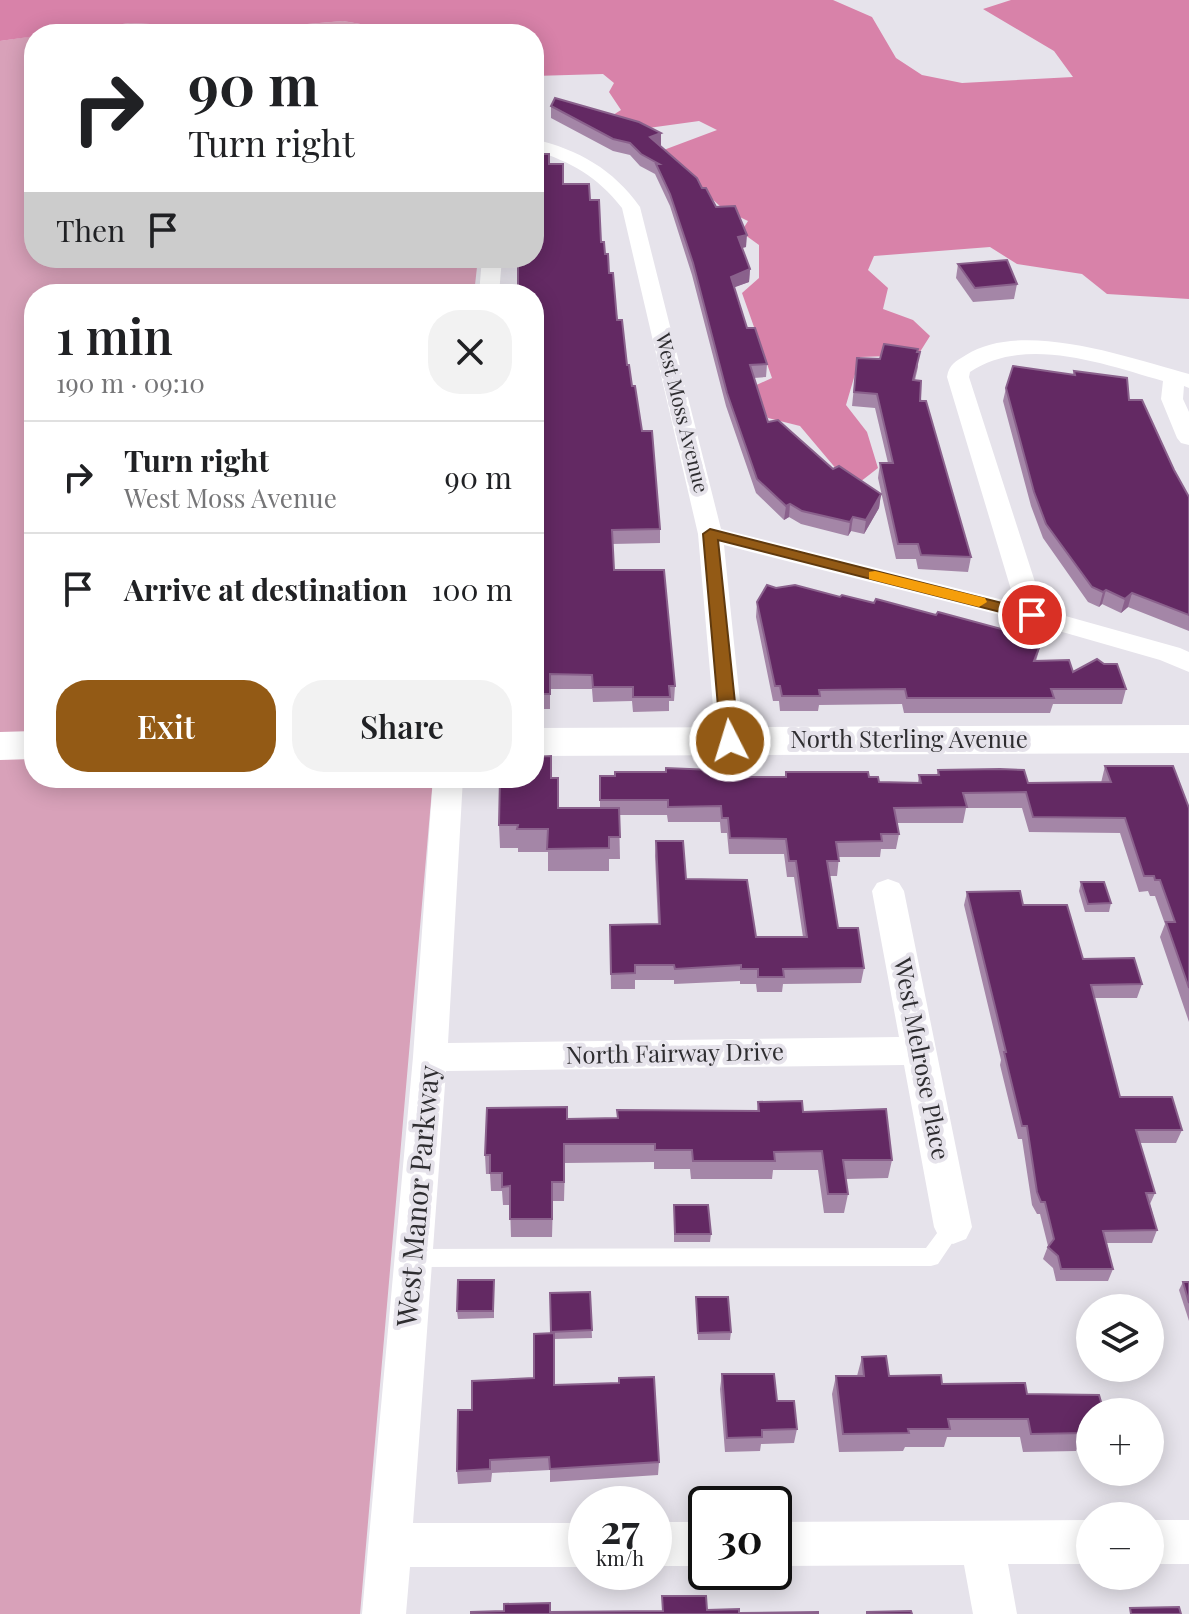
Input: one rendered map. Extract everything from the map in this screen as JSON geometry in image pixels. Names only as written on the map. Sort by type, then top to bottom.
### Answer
[{"type":"street","name":"West Moss Avenue","points":[[544,147],[585,161],[611,181],[631,207],[710,534]]},
{"type":"street","points":[[1032,615],[958,377],[959,369],[990,351],[1026,345],[1182,379],[1172,399],[1189,438]]},
{"type":"street","points":[[730,741],[710,534],[1032,615],[1170,654],[1189,663]]},
{"type":"street","name":"North Sterling Avenue","points":[[544,742],[1189,739]]},
{"type":"street","points":[[0,746],[24,745]]},
{"type":"street","name":"West Manor Parkway","points":[[384,1614],[430,1057],[447,788]]},
{"type":"street","name":"West Melrose Place","points":[[888,891],[953,1227]]},
{"type":"street","name":"North Fairway Drive","points":[[430,1057],[919,1051]]},
{"type":"street","points":[[792,1544],[1076,1542]]},
{"type":"street","points":[[1164,1542],[1189,1542]]},
{"type":"street","points":[[982,1543],[995,1614]]},
{"type":"street","points":[[389,1545],[568,1545]]},
{"type":"lane","points":[[413,1258],[931,1257],[953,1227]]},
{"type":"shaded area","points":[[0,0],[833,0],[872,17],[896,58],[922,75],[962,83],[1073,77],[1054,51],[983,9],[1011,0],[1189,0],[1189,299],[1107,294],[1082,274],[1017,264],[990,247],[874,256],[868,270],[888,288],[883,309],[913,320],[930,336],[918,355],[860,357],[846,405],[867,432],[878,468],[860,482],[843,477],[800,426],[768,418],[752,387],[772,378],[742,293],[759,278],[759,245],[741,232],[748,221],[723,209],[661,151],[717,130],[699,121],[641,129],[605,120],[621,110],[609,92],[614,83],[603,74],[544,76],[544,24],[360,24],[343,21],[307,24],[24,24],[24,38],[0,41]]},
{"type":"shaded area","points":[[343,21],[360,24],[307,24]]},
{"type":"shaded area","points":[[24,37],[24,268],[477,268],[475,284],[24,284],[24,788],[432,788],[360,1614],[0,1614],[0,41]]},
{"type":"building","points":[[555,98],[639,122],[661,133],[650,137],[697,178],[716,207],[735,206],[747,235],[738,237],[750,269],[731,277],[747,328],[755,328],[767,364],[750,365],[768,422],[778,420],[833,469],[839,466],[881,494],[866,520],[853,517],[850,522],[802,511],[790,504],[786,506],[757,479],[727,393],[693,263],[670,194],[656,164],[659,164],[641,154],[630,143],[613,139],[551,106]]},
{"type":"building","points":[[544,154],[549,154],[549,164],[563,164],[563,184],[589,184],[590,200],[599,200],[601,242],[604,242],[605,254],[608,254],[609,273],[613,273],[617,320],[622,320],[627,365],[632,386],[635,386],[642,431],[652,431],[660,529],[612,530],[614,570],[664,570],[675,686],[669,686],[670,697],[633,697],[633,687],[593,687],[592,675],[550,674],[550,694],[544,694],[544,284],[518,284],[518,268],[544,268]]},
{"type":"building","points":[[1007,260],[1017,284],[975,288],[958,264]]},
{"type":"building","points":[[884,344],[918,349],[917,352],[920,352],[913,380],[921,381],[920,401],[926,401],[971,557],[921,555],[918,544],[898,544],[880,463],[893,463],[877,394],[854,392],[857,358],[880,359]]},
{"type":"building","points":[[1013,366],[1075,375],[1074,371],[1127,378],[1129,400],[1142,400],[1189,497],[1189,615],[1132,593],[1125,599],[1092,587],[1046,524],[1034,492],[1006,388]]},
{"type":"building","points":[[767,585],[776,588],[795,585],[874,603],[876,599],[1042,640],[1034,661],[1069,660],[1073,672],[1097,659],[1104,664],[1117,664],[1126,689],[1051,689],[1054,698],[907,698],[905,689],[819,690],[820,696],[782,696],[780,686],[775,686],[757,602]]},
{"type":"building","points":[[544,756],[551,756],[551,778],[558,778],[558,808],[619,808],[620,837],[609,837],[609,848],[547,849],[548,829],[517,829],[518,825],[499,825],[500,788],[544,788]]},
{"type":"building","points":[[1105,766],[1173,766],[1189,808],[1189,988],[1166,922],[1175,922],[1160,880],[1155,880],[1154,876],[1144,876],[1125,818],[1033,817],[1026,792],[963,793],[967,807],[894,808],[899,834],[881,834],[882,841],[836,842],[839,861],[827,861],[838,928],[858,928],[864,968],[783,969],[784,977],[758,977],[758,969],[741,969],[741,965],[675,969],[674,965],[635,965],[635,973],[611,974],[610,925],[660,924],[656,841],[683,841],[686,879],[747,880],[756,937],[807,937],[796,861],[789,861],[786,839],[730,838],[728,818],[722,818],[721,806],[668,807],[668,800],[600,800],[600,776],[615,776],[615,772],[666,772],[666,768],[737,771],[738,777],[786,777],[786,772],[868,772],[869,777],[878,777],[879,782],[921,783],[919,775],[939,775],[938,770],[1000,769],[1024,770],[1028,783],[1111,782]]},
{"type":"building","points":[[1081,882],[1104,882],[1111,903],[1088,904]]},
{"type":"building","points":[[1020,891],[1023,905],[1067,905],[1083,959],[1134,958],[1142,984],[1091,985],[1120,1097],[1172,1097],[1182,1130],[1136,1130],[1155,1193],[1146,1193],[1157,1230],[1103,1231],[1113,1269],[1061,1269],[1058,1256],[1048,1247],[1054,1239],[1045,1202],[1041,1202],[1037,1192],[1027,1126],[1022,1126],[967,892]]},
{"type":"building","points":[[802,1101],[803,1112],[886,1109],[892,1160],[843,1160],[848,1194],[828,1194],[822,1151],[774,1152],[775,1161],[693,1161],[692,1150],[655,1150],[655,1144],[564,1144],[564,1182],[552,1182],[552,1219],[510,1219],[510,1186],[502,1187],[502,1173],[490,1173],[490,1155],[485,1155],[487,1108],[567,1107],[567,1119],[618,1118],[617,1110],[759,1111],[758,1102]]},
{"type":"building","points":[[674,1205],[708,1205],[711,1234],[675,1234]]},
{"type":"building","points":[[458,1280],[494,1280],[493,1311],[457,1311]]},
{"type":"building","points":[[1183,1282],[1189,1282],[1189,1303]]},
{"type":"building","points":[[590,1292],[592,1330],[551,1332],[550,1293]]},
{"type":"building","points":[[696,1297],[728,1297],[731,1332],[698,1333]]},
{"type":"building","points":[[554,1333],[554,1385],[619,1383],[619,1378],[654,1377],[659,1462],[550,1469],[549,1457],[490,1460],[490,1469],[457,1471],[458,1410],[472,1410],[472,1381],[534,1378],[534,1334]]},
{"type":"building","points":[[886,1356],[889,1376],[941,1375],[942,1384],[1025,1383],[1027,1394],[1099,1395],[1100,1398],[1076,1398],[1076,1433],[1031,1434],[1028,1419],[948,1419],[950,1429],[843,1434],[836,1376],[864,1376],[862,1357]]},
{"type":"building","points":[[722,1374],[774,1374],[777,1401],[794,1401],[797,1429],[762,1430],[762,1437],[727,1438]]},
{"type":"building","points":[[662,1596],[706,1596],[707,1610],[818,1614],[471,1614],[504,1611],[504,1604],[550,1603],[550,1612],[663,1611]]},
{"type":"building","points":[[1179,1607],[1181,1614],[1131,1614],[1130,1608]]},
{"type":"building","points":[[911,1611],[912,1614],[867,1614],[867,1612]]},
{"type":"slow traffic","points":[[875,575],[979,602]]},
{"type":"route","points":[[730,741],[710,534],[1032,615]]}]
